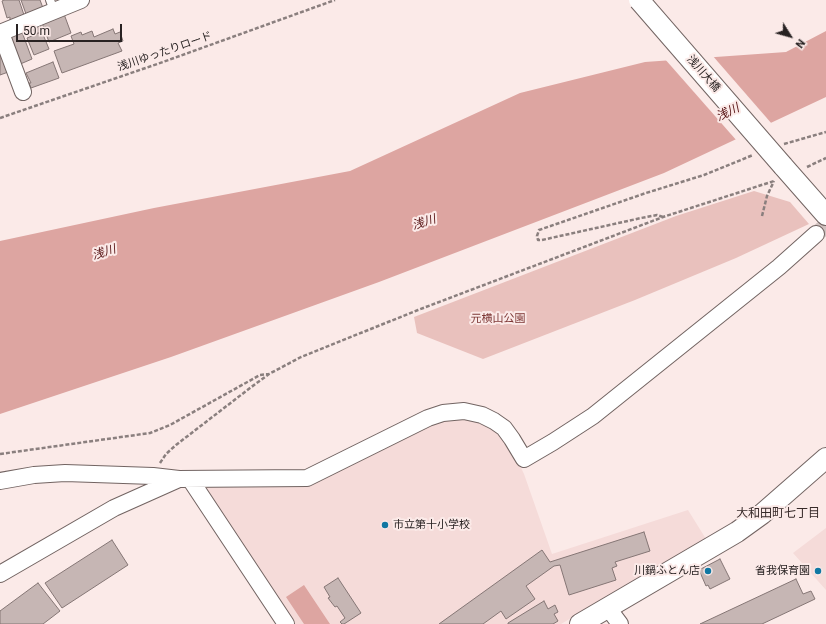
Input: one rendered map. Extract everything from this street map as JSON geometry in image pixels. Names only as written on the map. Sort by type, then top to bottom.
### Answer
[{"type":"street","points":[[23,92],[1,29],[52,5],[81,0]]},
{"type":"street","name":"浅川大橋","points":[[638,0],[779,173],[826,215]]},
{"type":"street","points":[[0,480],[50,473],[153,476],[184,479],[307,478],[428,418],[443,413],[464,411],[482,415],[494,420],[504,428],[524,458],[554,442],[594,416],[779,266],[816,234]]},
{"type":"street","points":[[580,624],[737,532],[762,514],[826,458]]},
{"type":"street","points":[[0,574],[114,508],[184,479]]},
{"type":"street","points":[[184,479],[286,624]]},
{"type":"street","points":[[608,608],[620,624]]},
{"type":"path","name":"浅川ゆったりロード","points":[[0,118],[163,62],[335,0]]},
{"type":"path","points":[[663,217],[657,215],[641,218],[542,240],[538,240],[537,236],[539,230],[646,193],[704,175],[749,156]]},
{"type":"path","points":[[807,167],[826,158]]},
{"type":"path","points":[[762,216],[767,196],[779,173]]},
{"type":"path","points":[[153,476],[166,454],[176,445],[270,374],[301,357],[361,332],[779,173]]},
{"type":"path","points":[[0,454],[150,433],[170,425],[260,375],[270,374]]},
{"type":"shaded area","name":"市立第十小学校","points":[[464,417],[491,424],[511,447],[524,474],[552,554],[688,510],[706,539],[561,624],[293,624],[204,489],[207,484],[309,485],[429,424]]},
{"type":"shaded area","name":"省我保育園","points":[[826,528],[826,590],[793,553]]},
{"type":"green space","name":"元横山公園","points":[[754,191],[790,202],[809,224],[736,258],[635,300],[483,359],[417,333],[414,317],[676,216]]},
{"type":"water","name":"浅川","points":[[826,31],[826,97],[664,173],[379,282],[171,357],[0,414],[0,241],[154,208],[350,171],[520,93],[645,62],[786,52]]},
{"type":"water","points":[[304,585],[330,624],[304,624],[286,597]]},
{"type":"pier","points":[[712,55],[772,124],[737,141],[664,58]]},
{"type":"building","points":[[19,0],[24,15],[10,20],[10,17],[7,18],[2,1]]},
{"type":"building","points":[[21,0],[40,0],[43,8],[26,14]]},
{"type":"building","points":[[64,14],[71,33],[49,42],[42,23]]},
{"type":"building","points":[[39,23],[43,31],[35,34],[32,26]]},
{"type":"building","points":[[113,29],[115,34],[120,32],[123,41],[118,43],[122,51],[62,73],[54,51],[74,44],[71,36],[81,32],[82,35],[92,31],[94,37]]},
{"type":"building","points":[[22,32],[32,59],[18,65],[8,38]]},
{"type":"building","points":[[42,32],[49,49],[34,55],[27,38]]},
{"type":"building","points":[[0,49],[11,71],[0,75]]},
{"type":"building","points":[[53,62],[59,78],[31,88],[29,83],[31,83],[26,73]]},
{"type":"building","points":[[644,532],[650,551],[615,562],[617,566],[612,568],[616,580],[569,595],[560,565],[554,566],[526,586],[535,599],[506,619],[501,611],[483,624],[439,624],[542,550],[550,562]]},
{"type":"building","points":[[112,540],[128,565],[62,608],[45,583]]},
{"type":"building","points":[[720,559],[730,579],[710,589],[708,585],[706,586],[699,570]]},
{"type":"building","points":[[338,578],[361,613],[344,624],[340,622],[345,618],[337,606],[335,607],[328,598],[330,597],[324,587]]},
{"type":"building","points":[[796,579],[803,594],[811,591],[815,599],[762,624],[700,624]]},
{"type":"building","points":[[38,583],[60,611],[43,624],[0,624],[0,611]]},
{"type":"building","points":[[544,601],[548,609],[555,605],[558,612],[554,614],[558,621],[553,624],[508,624],[508,623]]},
{"type":"tunnel","points":[[816,234],[826,226]]},
{"type":"place","name":"市立第十小学校","points":[[385,525]]},
{"type":"place","name":"川鍋ふとん店","points":[[708,571]]},
{"type":"place","name":"省我保育園","points":[[818,571]]},
{"type":"district","name":"大和田町七丁目","points":[[778,514]]}]
